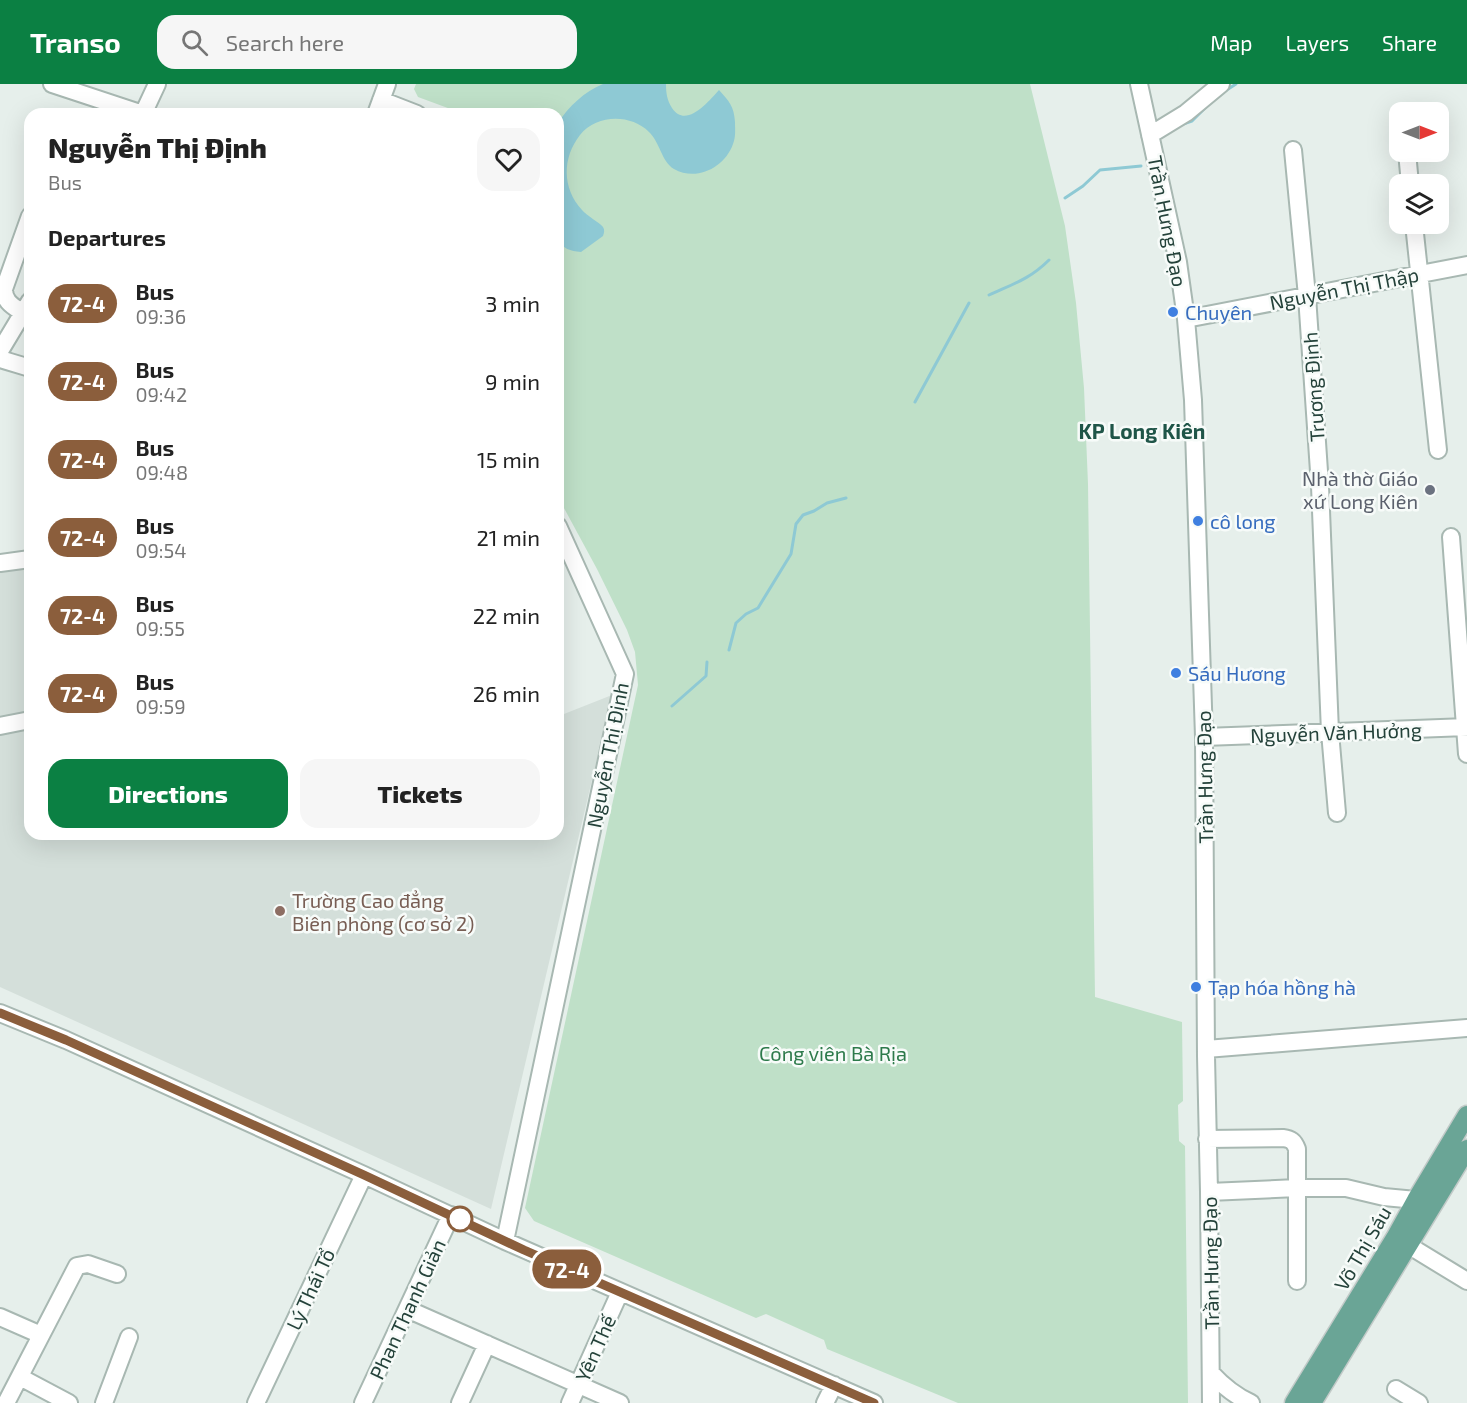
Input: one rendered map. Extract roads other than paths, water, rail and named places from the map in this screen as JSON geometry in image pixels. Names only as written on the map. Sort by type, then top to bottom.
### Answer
[{"type":"main road","name":"Võ Thị Sáu","points":[[1294,1403],[1467,1116]]},
{"type":"main road","name":"Võ Thị Sáu","points":[[1312,1403],[1467,1149]]},
{"type":"street","points":[[52,84],[125,108]]},
{"type":"street","points":[[146,108],[157,84]]},
{"type":"street","name":"Trần Hưng Đạo","points":[[1139,84],[1178,262],[1193,400],[1204,737],[1211,1403]]},
{"type":"street","points":[[1150,135],[1186,113],[1221,84]]},
{"type":"street","points":[[382,99],[403,108]]},
{"type":"street","name":"Trương Định","points":[[1293,150],[1307,296],[1320,486],[1330,732],[1337,813]]},
{"type":"street","points":[[24,233],[4,289],[9,304],[24,306]]},
{"type":"street","points":[[1415,234],[1438,450]]},
{"type":"street","name":"Nguyễn Thị Thập","points":[[1186,319],[1467,266]]},
{"type":"street","points":[[0,351],[24,312]]},
{"type":"street","points":[[0,359],[24,366]]},
{"type":"street","points":[[1451,537],[1467,754]]},
{"type":"street","name":"Nguyễn Thị Định","points":[[504,1241],[625,674],[564,538]]},
{"type":"street","points":[[0,564],[24,560]]},
{"type":"street","points":[[0,726],[24,721]]},
{"type":"street","name":"Nguyễn Văn Hưởng","points":[[1204,737],[1466,727]]},
{"type":"street","points":[[0,1013],[66,1040],[504,1241],[874,1403]]},
{"type":"street","points":[[1206,1049],[1467,1028]]},
{"type":"street","points":[[1207,1139],[1290,1139],[1294,1142],[1297,1149],[1297,1281]]},
{"type":"street","name":"Lý Thái Tổ","points":[[256,1403],[364,1175]]},
{"type":"street","points":[[1209,1192],[1346,1188],[1384,1197],[1416,1200]]},
{"type":"street","name":"Phan Thanh Giản","points":[[363,1403],[451,1215]]},
{"type":"street","points":[[1408,1245],[1467,1281]]},
{"type":"street","points":[[6,1403],[77,1266],[88,1264],[117,1274]]},
{"type":"street","name":"Yên Thế","points":[[570,1403],[620,1292]]},
{"type":"street","points":[[407,1309],[620,1403]]},
{"type":"street","points":[[0,1317],[41,1335]]},
{"type":"street","points":[[104,1403],[129,1337]]},
{"type":"street","points":[[460,1403],[487,1344]]},
{"type":"street","points":[[1211,1373],[1226,1389],[1251,1403]]},
{"type":"street","points":[[20,1377],[69,1403]]},
{"type":"street","points":[[825,1403],[834,1385]]},
{"type":"street","points":[[1396,1389],[1419,1403]]},
{"type":"water","points":[[603,84],[666,84],[670,105],[678,114],[684,116],[697,111],[719,90],[732,108],[735,139],[729,152],[717,165],[701,173],[692,174],[683,173],[670,166],[653,136],[642,126],[633,122],[605,120],[587,128],[580,135],[570,153],[567,163],[568,183],[575,201],[584,212],[603,227],[604,232],[603,236],[581,252],[577,252],[564,246],[564,115],[590,91]]},
{"type":"waterway","points":[[1222,93],[1236,84]]},
{"type":"waterway","points":[[1183,124],[1192,121],[1206,107]]},
{"type":"waterway","points":[[1065,198],[1083,186],[1100,170],[1141,166]]},
{"type":"waterway","points":[[989,295],[1028,277],[1049,260]]},
{"type":"waterway","points":[[915,402],[969,303]]},
{"type":"waterway","points":[[729,650],[736,623],[746,614],[758,608],[791,554],[796,524],[803,515],[827,503],[846,498]]},
{"type":"waterway","points":[[672,706],[706,676],[707,662]]},
{"type":"place","name":"Chuyên","points":[[1173,312]]},
{"type":"place","name":"Nhà thờ Giáo xứ Long Kiên","points":[[1430,490]]},
{"type":"place","name":"cô long","points":[[1198,521]]},
{"type":"place","name":"Sáu Hương","points":[[1176,673]]},
{"type":"place","name":"Trường Cao đẳng Biên phòng (cơ sở 2)","points":[[280,911]]},
{"type":"place","name":"Tạp hóa hồng hà","points":[[1196,987]]},
{"type":"district","name":"KP Long Kiên","points":[[1142,430]]},
{"type":"park label","name":"Công viên Bà Rịa","points":[[833,1053]]}]
